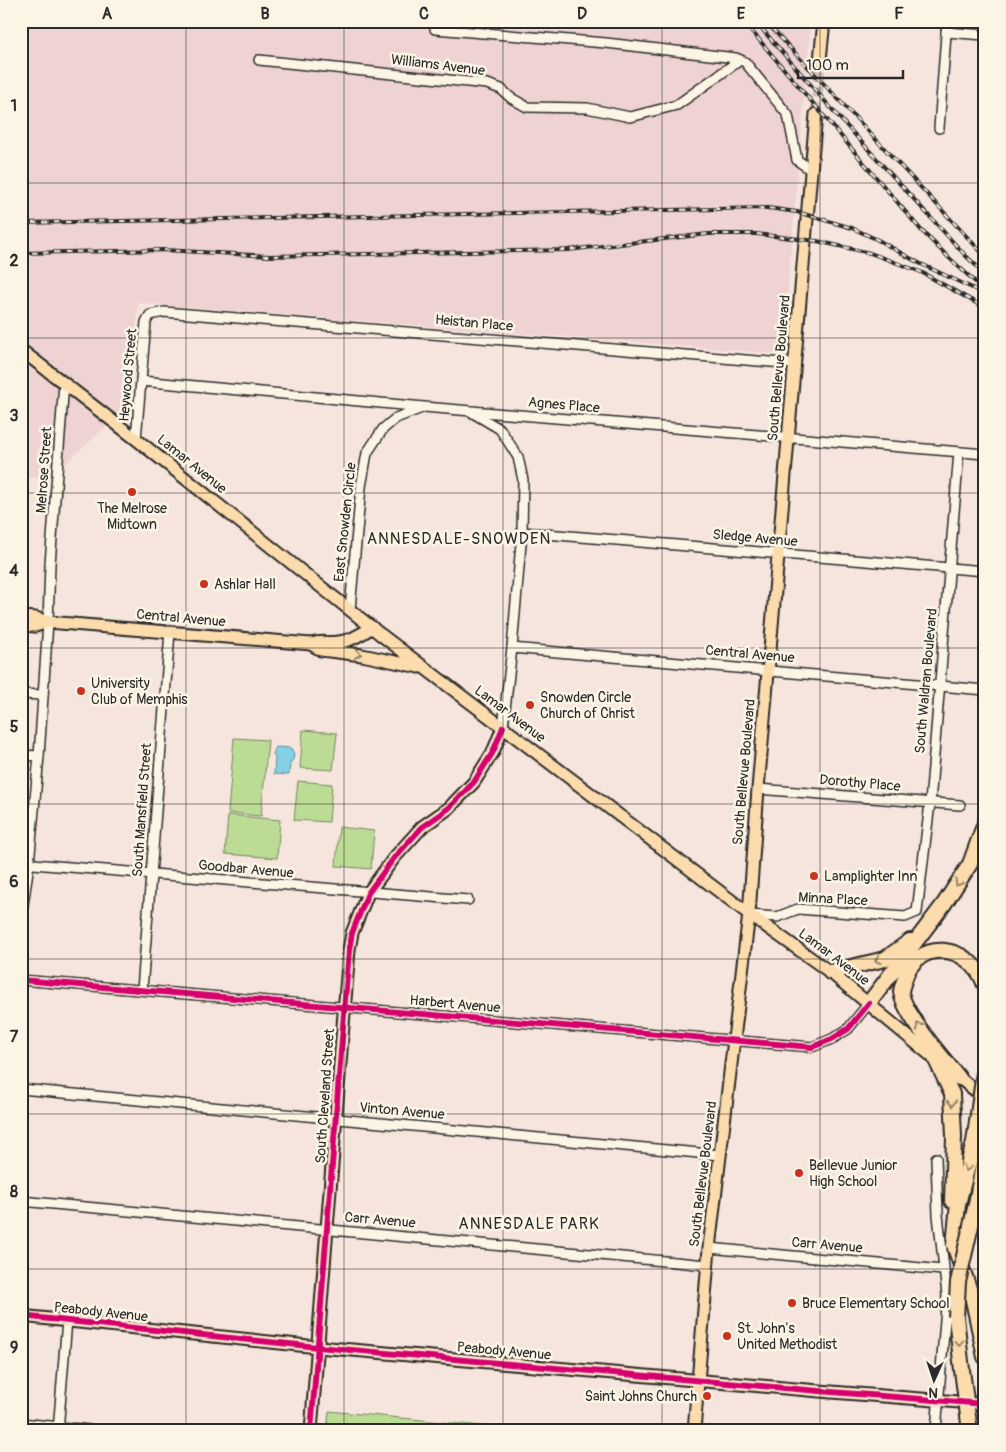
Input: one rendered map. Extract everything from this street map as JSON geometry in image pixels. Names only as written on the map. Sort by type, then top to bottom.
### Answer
[{"type":"highway","points":[[869,1003],[944,904],[970,864],[985,823]]},
{"type":"highway","points":[[830,972],[886,958],[919,935]]},
{"type":"highway","points":[[959,1078],[908,1012],[901,992],[903,984],[907,970],[924,954],[941,950],[964,956],[981,974],[985,985]]},
{"type":"highway","points":[[935,1058],[952,1094],[954,1136],[952,1213],[954,1245],[973,1300],[985,1357]]},
{"type":"highway","points":[[954,1245],[958,1204],[974,1142],[985,1066]]},
{"type":"highway","points":[[970,1431],[956,1317],[958,1282],[976,1204],[985,1153]]},
{"type":"main road","points":[[820,60],[824,21]]},
{"type":"main road","name":"South Bellevue Boulevard","points":[[694,1431],[707,1265],[749,914],[758,788],[816,114]]},
{"type":"main road","name":"Lamar Avenue","points":[[21,350],[426,669],[749,914],[830,972],[985,1098]]},
{"type":"main road","name":"Central Avenue","points":[[21,616],[48,622],[311,644],[322,641],[338,643],[354,638],[372,627]]},
{"type":"main road","name":"Central Avenue","points":[[21,624],[35,626],[48,622]]},
{"type":"main road","name":"Central Avenue","points":[[311,644],[321,650],[362,655],[426,669]]},
{"type":"main road","name":"South Cleveland Street","points":[[311,1431],[348,950],[352,933],[368,893],[394,858],[417,833],[450,808],[474,782],[494,752],[503,727]]},
{"type":"main road","name":"Peabody Avenue","points":[[21,1316],[318,1347],[985,1404]]},
{"type":"street","points":[[939,128],[947,21]]},
{"type":"street","points":[[436,29],[606,43],[740,60],[745,62],[788,115],[797,160],[811,170]]},
{"type":"street","points":[[946,32],[985,34]]},
{"type":"street","name":"Williams Avenue","points":[[260,60],[487,84],[501,89],[527,107],[587,108],[630,117],[677,105],[740,60]]},
{"type":"street","name":"Heistan Place","points":[[150,315],[164,312],[795,364]]},
{"type":"street","name":"Heywood Street","points":[[136,439],[146,322],[150,315]]},
{"type":"street","name":"Agnes Place","points":[[141,381],[469,411],[985,454]]},
{"type":"street","name":"Melrose Street","points":[[21,919],[25,863],[39,756],[50,564],[64,382]]},
{"type":"street","name":"East Snowden Circle","points":[[350,609],[361,487],[367,453],[383,429],[396,418],[424,407]]},
{"type":"street","points":[[469,411],[500,429],[518,457],[524,480],[522,532],[503,727]]},
{"type":"street","name":"South Waldran Boulevard","points":[[917,912],[930,803],[959,452]]},
{"type":"street","name":"Sledge Avenue","points":[[522,532],[985,571]]},
{"type":"street","name":"South Mansfield Street","points":[[142,990],[170,632]]},
{"type":"street","name":"Central Avenue","points":[[512,648],[985,690]]},
{"type":"street","points":[[21,694],[43,695]]},
{"type":"street","points":[[21,755],[39,756]]},
{"type":"street","name":"Dorothy Place","points":[[758,788],[960,805]]},
{"type":"street","name":"Goodbar Avenue","points":[[25,863],[468,900]]},
{"type":"street","name":"Minna Place","points":[[749,914],[777,917],[798,909],[905,917],[917,912]]},
{"type":"street","name":"Harbert Avenue","points":[[21,980],[812,1047],[832,1039],[848,1029],[869,1003]]},
{"type":"street","name":"Vinton Avenue","points":[[21,1089],[720,1155]]},
{"type":"street","points":[[936,1158],[938,1215],[947,1295],[936,1431]]},
{"type":"street","name":"Carr Avenue","points":[[21,1201],[707,1265]]},
{"type":"street","name":"Carr Avenue","points":[[709,1248],[943,1270]]},
{"type":"street","points":[[58,1429],[67,1320]]},
{"type":"street","points":[[21,1423],[58,1429],[98,1431]]},
{"type":"shaded area","points":[[21,21],[811,21],[782,354],[138,303],[133,372],[127,408],[49,478],[21,477]]},
{"type":"green space","points":[[303,730],[337,733],[333,770],[300,768]]},
{"type":"green space","points":[[234,738],[268,740],[261,816],[228,813]]},
{"type":"green space","points":[[298,781],[332,784],[329,822],[294,820]]},
{"type":"green space","points":[[228,815],[280,820],[277,858],[225,854]]},
{"type":"green space","points":[[339,827],[374,831],[371,869],[336,866]]},
{"type":"green space","points":[[329,1411],[514,1429],[513,1431],[327,1431]]},
{"type":"water","points":[[276,747],[291,748],[294,754],[293,760],[290,763],[289,775],[274,774],[275,757],[273,754]]},
{"type":"tunnel","points":[[816,114],[820,60]]},
{"type":"railway","points":[[743,21],[921,230],[983,289]]},
{"type":"railway","points":[[755,21],[844,123],[965,255],[985,274]]},
{"type":"railway","points":[[765,21],[985,256]]},
{"type":"railway","points":[[21,223],[768,208],[797,212],[852,228],[919,263],[985,294]]},
{"type":"railway","points":[[21,253],[164,250],[269,256],[568,250],[708,234],[756,234],[817,241],[870,253],[921,272],[985,308]]},
{"type":"cycle path","points":[[311,1431],[349,950],[352,933],[368,893],[394,858],[422,827],[449,808],[474,782],[493,752],[503,727]]},
{"type":"cycle path","points":[[21,980],[812,1047],[832,1039],[848,1029],[869,1003]]},
{"type":"cycle path","points":[[21,1316],[318,1347],[985,1404]]},
{"type":"place","name":"The Melrose Midtown","points":[[132,492]]},
{"type":"place","name":"Ashlar Hall","points":[[204,584]]},
{"type":"place","name":"University Club of Memphis","points":[[81,691]]},
{"type":"place","name":"Snowden Circle Church of Christ","points":[[530,705]]},
{"type":"place","name":"Lamplighter Inn","points":[[814,876]]},
{"type":"place","name":"Bellevue Junior High School","points":[[799,1173]]},
{"type":"place","name":"Bruce Elementary School","points":[[792,1303]]},
{"type":"place","name":"St. John's United Methodist","points":[[727,1336]]},
{"type":"place","name":"Saint Johns Church","points":[[707,1396]]},
{"type":"district","name":"ANNESDALE-SNOWDEN","points":[[459,539]]},
{"type":"district","name":"ANNESDALE PARK","points":[[529,1224]]}]
